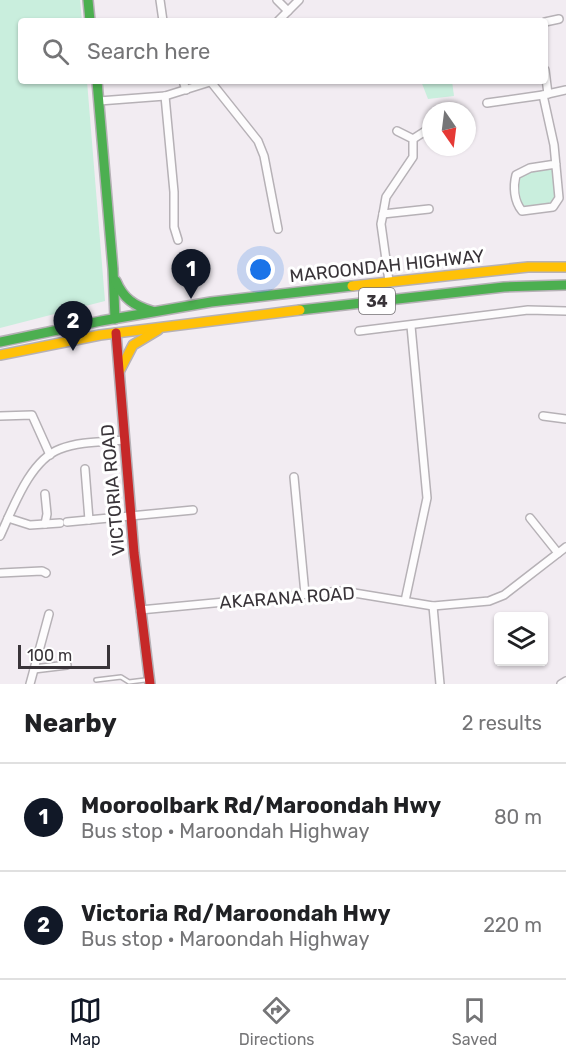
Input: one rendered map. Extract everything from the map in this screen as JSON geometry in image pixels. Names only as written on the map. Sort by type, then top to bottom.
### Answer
[{"type":"main road","points":[[88,0],[90,18]]},
{"type":"main road","points":[[97,84],[113,269],[120,292],[128,302],[142,309],[156,312]]},
{"type":"main road","name":"MAROONDAH HIGHWAY","points":[[0,342],[210,302],[528,267],[566,267]]},
{"type":"main road","name":"VICTORIA ROAD","points":[[113,269],[119,372],[146,683]]},
{"type":"main road","name":"MAROONDAH HIGHWAY","points":[[0,355],[166,326],[504,286],[566,285]]},
{"type":"main road","points":[[119,372],[133,345],[139,339],[166,326]]},
{"type":"street","points":[[160,0],[163,18]]},
{"type":"street","points":[[277,0],[288,11]]},
{"type":"street","points":[[281,18],[299,0]]},
{"type":"street","points":[[548,21],[559,19]]},
{"type":"street","points":[[184,84],[186,90]]},
{"type":"street","points":[[99,101],[165,96],[206,84]]},
{"type":"street","points":[[214,84],[258,141],[264,156],[278,229]]},
{"type":"street","points":[[545,84],[554,145],[556,164],[559,198],[553,207],[522,211],[518,205],[514,184],[516,175],[530,168],[556,164]]},
{"type":"street","points":[[487,103],[566,90]]},
{"type":"street","points":[[165,96],[174,192],[174,227],[178,240]]},
{"type":"street","points":[[397,131],[413,139]]},
{"type":"street","points":[[413,139],[422,133]]},
{"type":"street","points":[[389,281],[382,234],[383,214],[387,197],[412,157],[413,139]]},
{"type":"street","points":[[383,214],[429,209]]},
{"type":"street","points":[[359,332],[528,310],[566,311]]},
{"type":"street","points":[[405,601],[427,498],[411,326]]},
{"type":"street","points":[[0,416],[32,415],[50,454]]},
{"type":"street","points":[[543,416],[566,419]]},
{"type":"street","points":[[0,536],[39,462],[59,449],[81,444],[125,440]]},
{"type":"street","points":[[85,470],[89,520]]},
{"type":"street","points":[[294,477],[305,594]]},
{"type":"street","points":[[45,494],[47,514],[45,524]]},
{"type":"street","points":[[9,518],[30,525],[193,510]]},
{"type":"street","points":[[530,519],[558,553]]},
{"type":"street","name":"AKARANA ROAD","points":[[140,610],[342,591],[356,591],[433,606],[489,601],[504,595],[566,547]]},
{"type":"street","points":[[0,573],[42,571],[46,573]]},
{"type":"street","points":[[433,606],[440,684]]},
{"type":"street","points":[[30,684],[49,614]]},
{"type":"street","points":[[34,669],[66,665]]},
{"type":"street","points":[[561,684],[566,681]]},
{"type":"lane","points":[[96,680],[121,677],[129,682],[146,683]]},
{"type":"green space","points":[[0,0],[80,0],[82,18],[18,18],[18,84],[87,84],[105,301],[0,328]]},
{"type":"green space","points":[[422,84],[452,84],[454,96],[428,99]]},
{"type":"green space","points":[[548,167],[554,170],[556,194],[554,197],[558,199],[552,205],[549,203],[524,208],[520,202],[518,177],[523,173]]},
{"type":"traffic: fast","points":[[88,0],[90,18]]},
{"type":"traffic: fast","points":[[97,84],[115,319]]},
{"type":"traffic: fast","points":[[116,281],[130,300],[152,311]]},
{"type":"traffic: fast","points":[[300,310],[504,287],[566,285]]},
{"type":"traffic: fast","points":[[0,342],[101,321],[211,302],[352,286]]},
{"type":"traffic: slow","points":[[352,286],[528,267],[566,267]]},
{"type":"traffic: slow","points":[[0,355],[100,335],[300,310]]},
{"type":"traffic: slow","points":[[120,370],[133,345],[158,330]]},
{"type":"traffic: jam","points":[[116,333],[134,553],[150,684]]},
{"type":"place","name":"Mooroolbark Rd/Maroondah Hwy","points":[[191,299]]},
{"type":"place","name":"Victoria Rd/Maroondah Hwy","points":[[73,351]]}]
